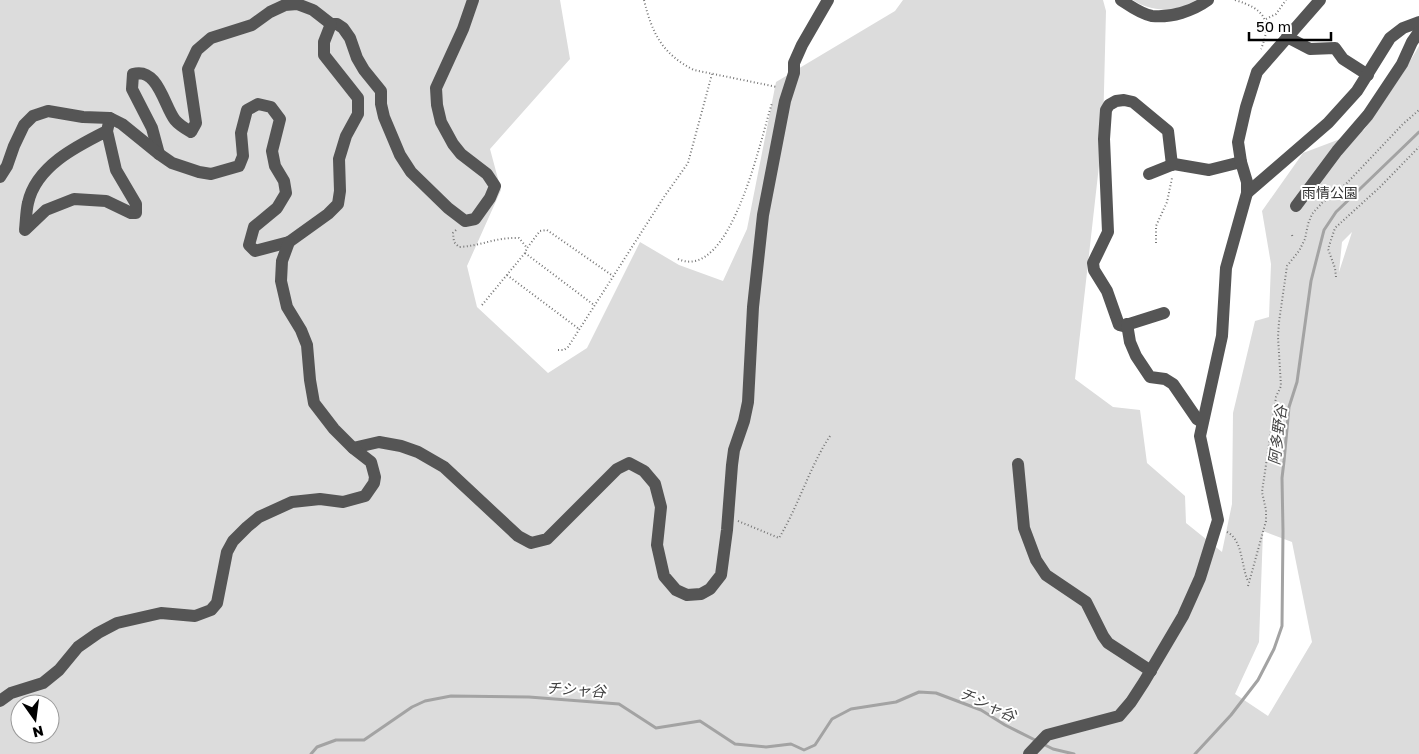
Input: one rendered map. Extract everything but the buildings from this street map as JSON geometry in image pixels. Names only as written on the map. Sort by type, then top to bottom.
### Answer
[{"type":"street","points":[[159,154],[152,128],[132,89],[133,74],[138,73],[151,78],[158,87],[175,121],[191,132],[196,123],[188,69],[197,50],[210,38],[252,25],[270,12],[285,5],[297,4],[313,10],[331,24],[337,24],[343,28],[350,38],[357,58],[364,70],[381,91],[381,104],[390,135],[411,172],[448,208],[465,221],[475,219],[490,198],[494,186],[487,174],[461,154],[453,144],[441,122],[436,88],[463,29],[473,0]]},
{"type":"street","points":[[352,448],[379,442],[401,446],[418,452],[444,467],[518,536],[531,542],[546,539],[617,469],[629,463],[644,471],[655,484],[661,507],[657,545],[664,576],[676,590],[687,595],[701,594],[710,589],[721,574],[734,450],[748,402],[753,307],[763,215],[785,101],[793,79],[794,63],[802,45],[828,0]]},
{"type":"street","points":[[1121,0],[1134,9],[1152,16],[1171,15],[1192,10],[1208,0]]},
{"type":"street","points":[[1036,747],[1056,732],[1119,716],[1131,702],[1183,616],[1206,562],[1218,520],[1200,436],[1222,336],[1226,268],[1247,193],[1238,142],[1246,107],[1258,72],[1320,0]]},
{"type":"street","points":[[1247,193],[1320,130],[1357,90],[1390,38],[1404,28],[1419,22]]},
{"type":"street","points":[[0,177],[7,166],[24,125],[33,116],[48,111],[83,117],[110,118],[122,124],[172,163],[211,174],[239,166],[243,156],[240,133],[247,110],[258,104],[271,107],[280,119],[272,151],[275,166],[284,181],[286,193],[277,208],[254,227],[249,245],[255,251],[290,242],[328,214],[338,204],[340,191],[339,158],[346,136],[358,114],[358,98],[324,55],[324,42],[331,24]]},
{"type":"street","points":[[1296,206],[1324,166],[1368,115],[1402,64],[1419,32]]},
{"type":"street","points":[[1287,37],[1310,49],[1335,48],[1343,59],[1368,75]]},
{"type":"street","points":[[1164,312],[1123,326],[1119,325],[1107,291],[1094,270],[1093,263],[1108,232],[1104,138],[1106,110],[1109,105],[1116,101],[1124,100],[1133,102],[1168,131],[1172,165]]},
{"type":"street","points":[[107,131],[59,159],[40,178],[28,201],[25,230],[46,210],[74,199],[106,201],[131,213],[136,213],[136,204],[116,170],[107,131],[110,118]]},
{"type":"street","points":[[1149,174],[1174,164],[1209,170],[1241,162]]},
{"type":"street","points":[[0,701],[11,693],[43,683],[59,670],[78,647],[98,632],[117,624],[161,613],[195,616],[211,610],[216,603],[221,586],[221,576],[230,546],[247,527],[260,517],[292,502],[320,499],[343,502],[365,496],[374,482],[375,477],[371,462],[352,448],[314,403],[307,345],[301,330],[287,307],[281,281],[282,261],[290,242]]},
{"type":"street","points":[[1127,324],[1130,342],[1136,356],[1150,377],[1165,379],[1173,384],[1197,419],[1202,422]]},
{"type":"street","points":[[1018,464],[1024,528],[1036,560],[1046,574],[1086,602],[1108,643],[1151,670]]},
{"type":"path","points":[[644,0],[650,25],[674,59],[694,70],[712,74],[778,87],[782,81]]},
{"type":"path","points":[[1235,0],[1252,6],[1266,19],[1268,27],[1267,36],[1261,50]]},
{"type":"path","points":[[1266,19],[1276,14],[1286,0]]},
{"type":"path","points":[[558,350],[564,350],[568,347],[664,197],[688,163],[712,74]]},
{"type":"path","points":[[678,260],[689,263],[700,261],[712,252],[722,239],[743,197],[772,103]]},
{"type":"path","points":[[1248,586],[1266,521],[1266,510],[1262,492],[1276,396],[1281,386],[1278,337],[1287,266],[1299,251],[1306,238],[1312,214],[1322,203],[1346,184],[1403,124],[1419,110]]},
{"type":"path","points":[[1336,277],[1335,268],[1328,249],[1336,228],[1419,147]]},
{"type":"path","points":[[1156,243],[1158,221],[1167,202],[1172,185],[1172,165]]},
{"type":"path","points":[[465,221],[453,233],[454,242],[459,247],[505,238],[520,238],[527,248]]},
{"type":"path","points":[[482,305],[507,276],[540,231],[547,230],[613,276]]},
{"type":"path","points":[[525,253],[594,306]]},
{"type":"path","points":[[507,276],[579,329]]},
{"type":"path","points":[[728,517],[779,538],[792,516],[822,449],[830,436]]},
{"type":"path","points":[[1216,527],[1231,534],[1234,538],[1248,581]]},
{"type":"green space","name":"雨情公園","points":[[0,0],[560,0],[570,59],[490,149],[501,190],[467,266],[477,307],[548,373],[587,348],[640,242],[679,265],[723,281],[747,229],[776,82],[895,11],[903,0],[1103,0],[1106,11],[1103,130],[1075,379],[1113,407],[1140,410],[1147,463],[1185,496],[1186,523],[1222,552],[1232,504],[1233,413],[1255,321],[1269,317],[1271,264],[1262,211],[1303,153],[1364,130],[1419,46],[1419,754],[0,754]],"holes":[[[1352,232],[1339,272],[1342,242]],[[1263,531],[1292,542],[1312,642],[1268,716],[1235,694],[1259,642]]]},
{"type":"green space","points":[[1133,0],[1196,0],[1173,9],[1156,9]]},
{"type":"waterway","name":"阿多野谷","points":[[1195,754],[1231,715],[1258,680],[1274,649],[1282,626],[1282,478],[1289,407],[1297,382],[1311,281],[1324,230],[1336,212],[1419,132]]},
{"type":"waterway","name":"チシャ谷","points":[[311,754],[317,747],[336,740],[364,740],[412,707],[425,701],[451,696],[529,697],[619,704],[656,728],[700,721],[735,744],[766,747],[791,744],[804,750],[815,745],[832,719],[851,709],[896,702],[919,692],[936,693],[981,710],[1037,741]]},
{"type":"waterway","name":"チシャ谷","points":[[1043,744],[1053,749],[1074,754]]}]
